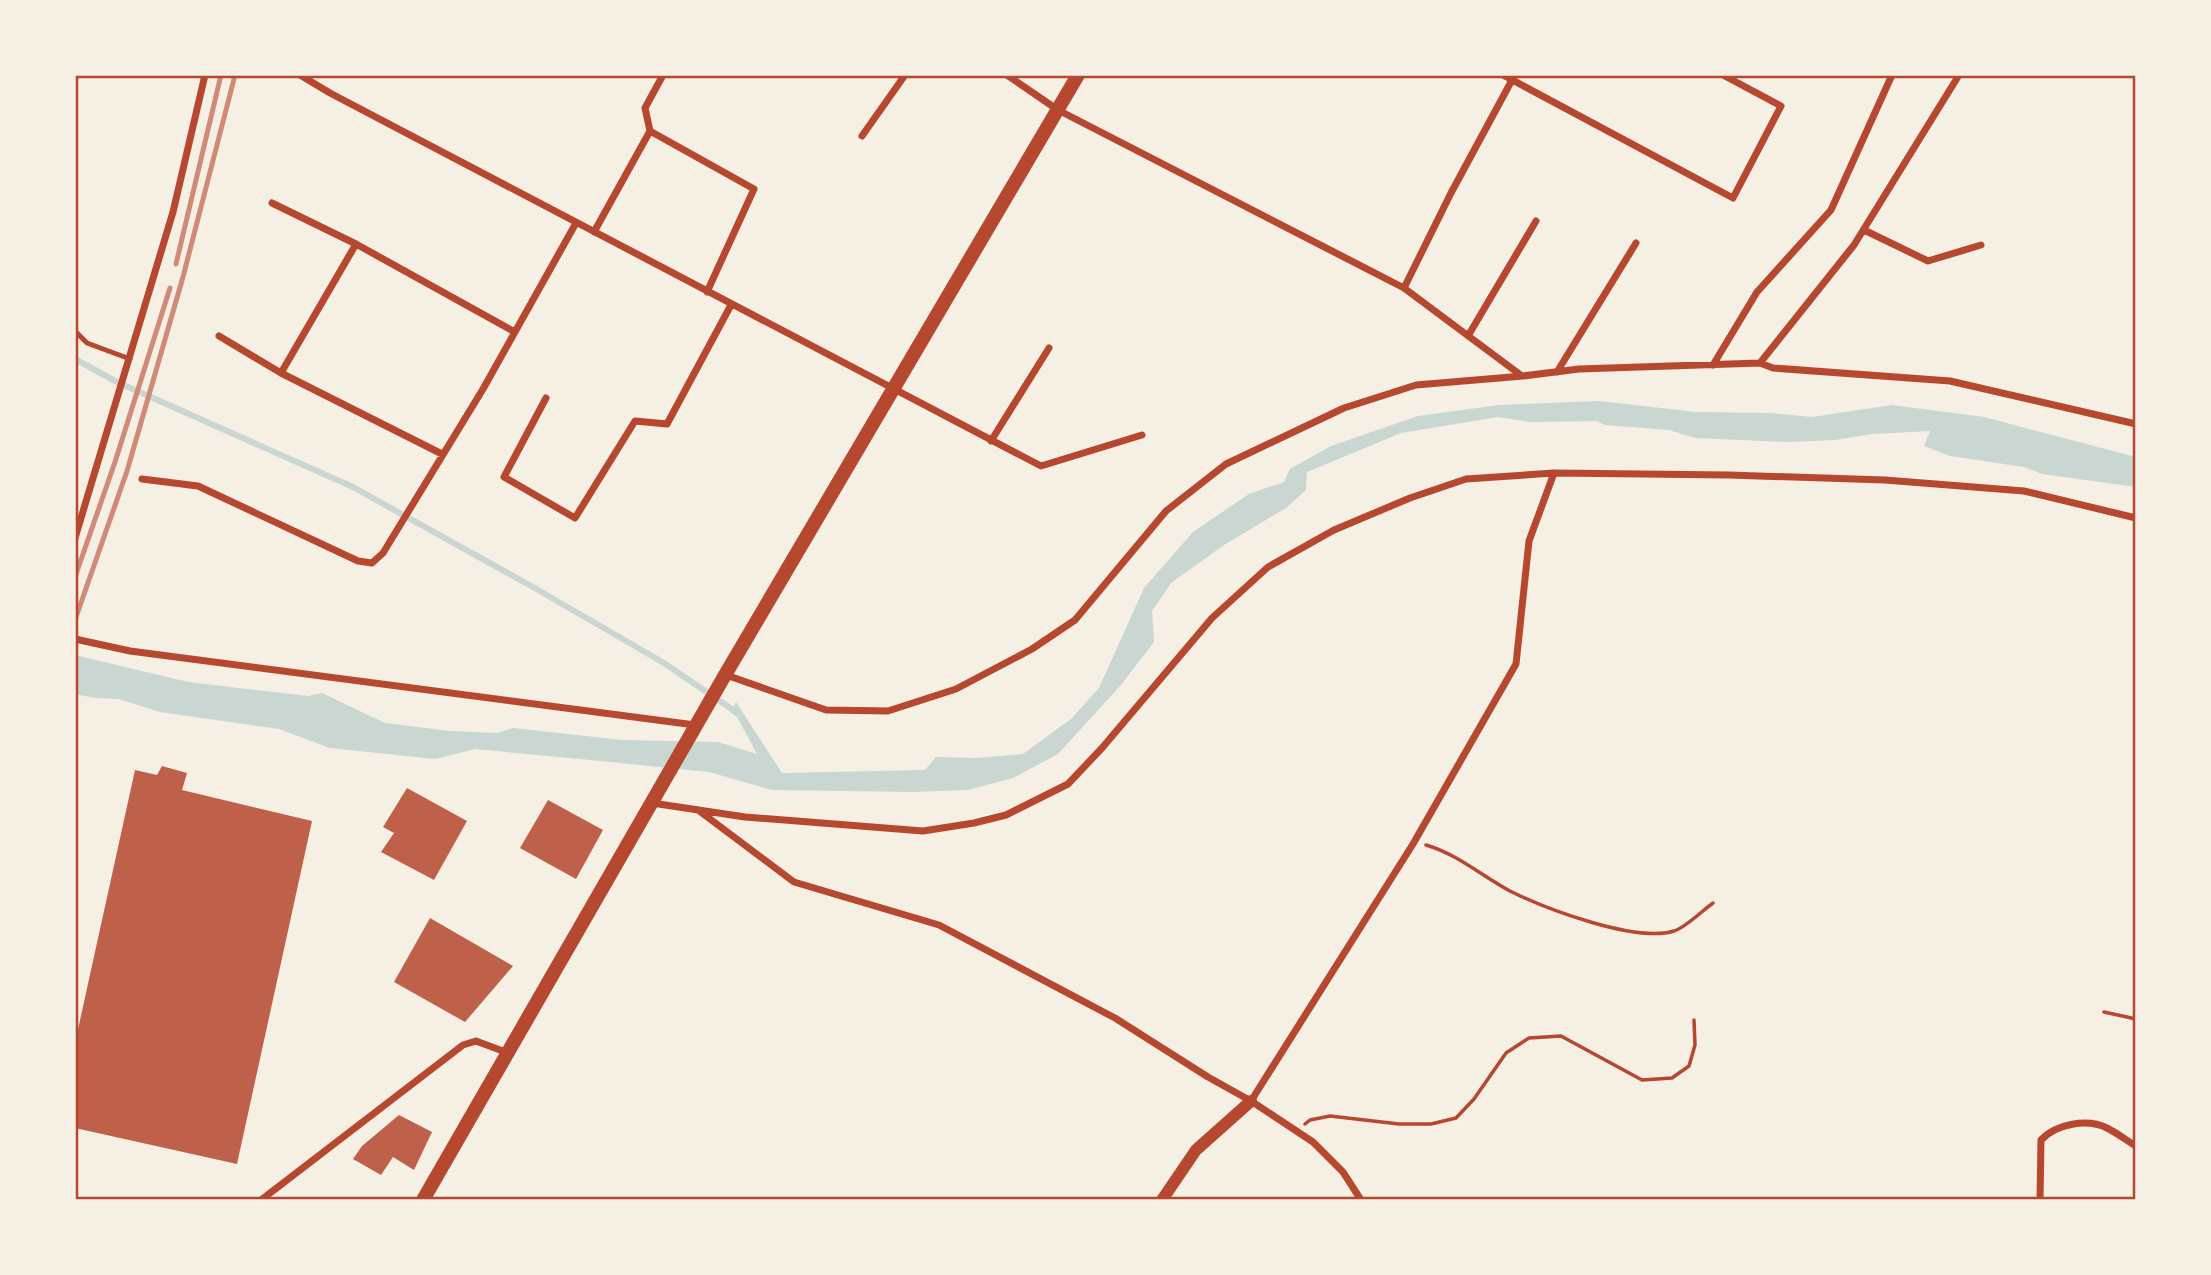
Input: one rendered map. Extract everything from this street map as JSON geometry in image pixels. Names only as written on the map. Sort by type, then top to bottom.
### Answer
[{"type":"main road","points":[[423,1200],[725,675],[1078,75]]},
{"type":"street","points":[[75,538],[173,212],[205,75]]},
{"type":"street","points":[[300,75],[892,390],[1041,466],[1142,435]]},
{"type":"street","points":[[594,232],[650,131],[645,108],[663,75]]},
{"type":"street","points":[[862,136],[905,75]]},
{"type":"street","points":[[1007,75],[1058,110],[1404,288],[1523,376]]},
{"type":"street","points":[[1503,75],[1733,198],[1781,106],[1723,75]]},
{"type":"street","points":[[1713,365],[1757,292],[1831,210],[1892,75]]},
{"type":"street","points":[[1759,363],[1854,245],[1959,75]]},
{"type":"street","points":[[1404,288],[1512,80]]},
{"type":"street","points":[[650,131],[754,189],[707,292]]},
{"type":"street","points":[[272,203],[356,244],[515,332]]},
{"type":"street","points":[[1468,336],[1536,221]]},
{"type":"street","points":[[142,479],[198,486],[358,561],[372,563],[383,553],[515,332],[576,223]]},
{"type":"street","points":[[1864,230],[1928,261],[1981,245]]},
{"type":"street","points":[[1557,372],[1636,243]]},
{"type":"street","points":[[281,373],[356,244]]},
{"type":"street","points":[[546,398],[504,477],[575,518],[635,421],[667,424],[731,305]]},
{"type":"street","points":[[219,335],[281,373],[442,454]]},
{"type":"street","points":[[991,440],[1049,348]]},
{"type":"street","points":[[725,675],[826,710],[888,711],[956,689],[1032,649],[1075,620],[1166,511],[1226,464],[1344,408],[1416,385],[1657,365],[1759,363],[1773,368],[1950,381],[2136,424]]},
{"type":"street","points":[[654,798],[698,810],[745,817],[923,831],[1006,815],[1068,784],[1212,618],[1268,567],[1334,530],[1410,498],[1466,479],[1554,473],[1859,479],[2024,491],[2136,518]]},
{"type":"street","points":[[1162,1200],[1196,1150],[1251,1101],[1413,844],[1516,664],[1529,541],[1554,473]]},
{"type":"street","points":[[75,639],[130,651],[696,725]]},
{"type":"street","points":[[698,810],[794,882],[939,925],[1115,1018],[1313,1142],[1343,1172],[1361,1200]]},
{"type":"street","points":[[261,1200],[463,1045],[476,1041],[508,1052]]},
{"type":"street","points":[[2040,1200],[2041,1140],[2051,1130],[2071,1124],[2105,1126],[2136,1146]]},
{"type":"lane","points":[[75,331],[88,343],[130,359]]},
{"type":"path","points":[[1413,844],[1429,846],[1465,863],[1511,891],[1556,910],[1597,924],[1636,933],[1675,931],[1713,903]]},
{"type":"path","points":[[2104,1012],[2136,1019]]},
{"type":"path","points":[[1296,1132],[1310,1120],[1330,1116],[1399,1124],[1431,1124],[1456,1118],[1474,1099],[1506,1053],[1529,1038],[1561,1036],[1643,1080],[1672,1078],[1689,1066],[1695,1045],[1694,1020]]},
{"type":"shaded area","points":[[1599,401],[1696,412],[1771,413],[1812,417],[1892,405],[1984,417],[2136,457],[2136,487],[2042,474],[2024,467],[1950,456],[1924,446],[1930,431],[1787,442],[1695,438],[1669,430],[1605,425],[1597,421],[1531,422],[1498,417],[1401,433],[1307,472],[1306,490],[1286,508],[1224,545],[1171,583],[1152,611],[1154,642],[1120,686],[1058,754],[1013,778],[967,790],[772,790],[709,772],[475,749],[435,759],[330,748],[279,729],[160,712],[119,699],[75,694],[75,655],[188,682],[308,696],[322,693],[385,723],[449,731],[498,733],[513,728],[622,740],[718,742],[757,754],[737,717],[731,713],[736,702],[782,773],[925,770],[936,757],[977,758],[1023,754],[1071,719],[1099,688],[1144,588],[1193,532],[1249,494],[1284,482],[1290,469],[1331,446],[1418,416],[1499,405]]},
{"type":"building","points":[[162,766],[187,773],[182,790],[312,821],[237,1164],[75,1128],[75,1043],[135,770],[157,775]]},
{"type":"building","points":[[407,788],[467,821],[434,880],[381,852],[394,833],[383,827]]},
{"type":"building","points":[[548,800],[603,830],[576,879],[520,848]]},
{"type":"building","points":[[430,918],[513,966],[465,1022],[394,982]]},
{"type":"building","points":[[399,1115],[432,1132],[414,1170],[393,1157],[381,1175],[353,1159],[362,1146]]},
{"type":"waterway","points":[[75,359],[117,382],[353,487],[664,663],[739,714]]},
{"type":"railway","points":[[176,264],[221,75]]},
{"type":"railway","points":[[75,620],[127,471],[183,277],[235,75]]},
{"type":"railway","points":[[75,577],[170,288]]}]
